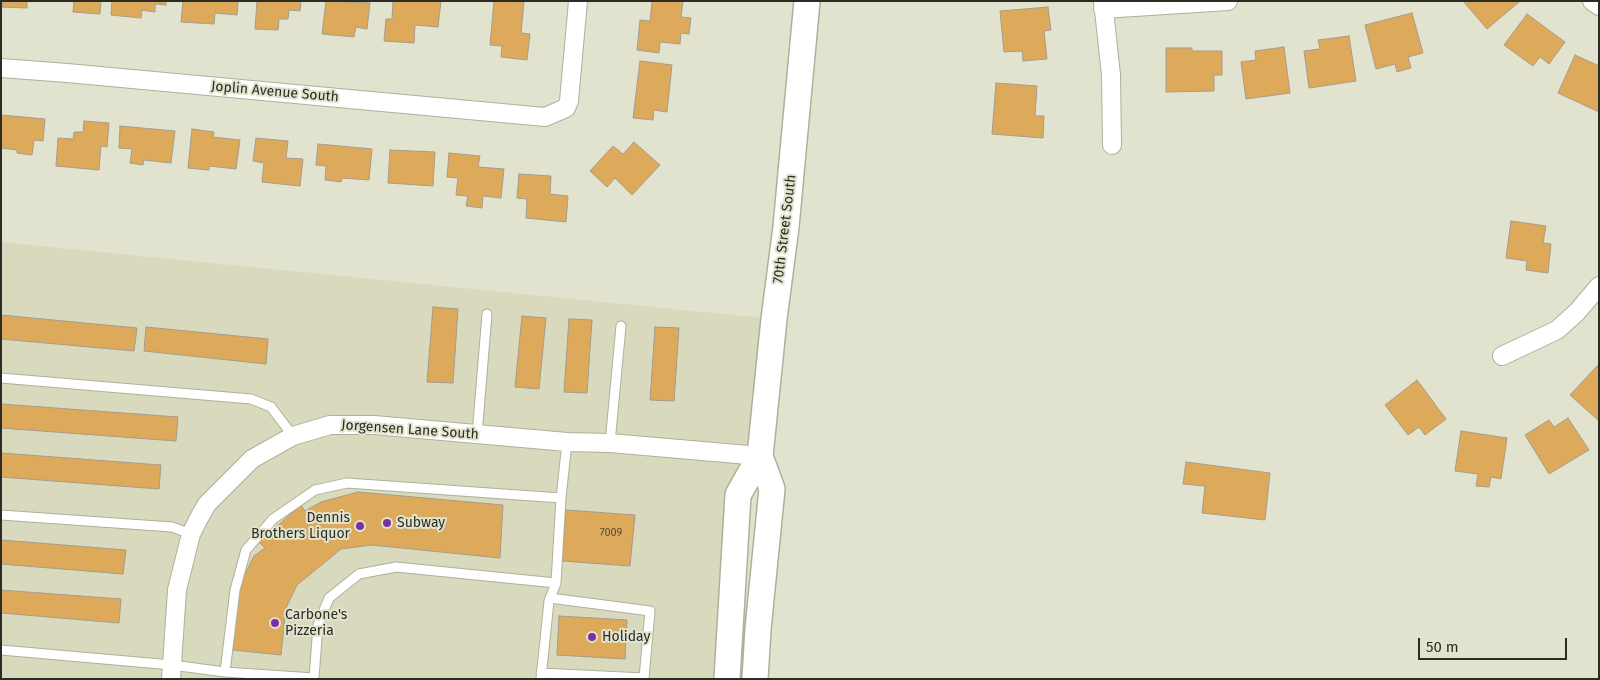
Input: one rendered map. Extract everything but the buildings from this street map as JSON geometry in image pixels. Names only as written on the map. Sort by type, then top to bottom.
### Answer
[{"type":"main road","name":"70th Street South","points":[[726,679],[738,495],[760,456],[774,319],[786,227],[807,1]]},
{"type":"main road","name":"70th Street South","points":[[755,679],[772,489],[760,456]]},
{"type":"street","name":"Joplin Avenue South","points":[[1,68],[545,117],[566,108],[569,101],[578,1]]},
{"type":"street","points":[[1112,145],[1111,76],[1103,5],[1228,1]]},
{"type":"street","points":[[1592,1],[1599,6]]},
{"type":"street","points":[[1502,356],[1557,330],[1577,312],[1599,286]]},
{"type":"street","name":"Jorgensen Lane South","points":[[171,672],[177,590],[192,534],[207,504],[252,460],[293,436],[330,425],[374,425],[477,435],[568,442],[610,443],[760,456]]},
{"type":"lane","points":[[477,435],[487,314]]},
{"type":"lane","points":[[610,443],[621,326]]},
{"type":"lane","points":[[1,378],[251,400],[271,407],[293,436]]},
{"type":"lane","points":[[550,598],[650,611],[644,678],[541,676],[550,598],[556,582],[561,498],[568,442]]},
{"type":"lane","points":[[225,672],[235,590],[246,550],[273,518],[315,490],[347,483],[561,498]]},
{"type":"lane","points":[[1,515],[172,527],[192,534]]},
{"type":"lane","points":[[1,650],[171,672],[225,672],[314,678],[318,625],[329,598],[359,574],[396,567],[556,582]]},
{"type":"shaded area","points":[[1,242],[774,319],[760,456],[738,495],[727,679],[1,679]]},
{"type":"place","name":"Subway","points":[[387,523]]},
{"type":"place","name":"Dennis Brothers Liquor","points":[[360,526]]},
{"type":"place","name":"Carbone's Pizzeria","points":[[275,623]]},
{"type":"place","name":"Holiday","points":[[592,637]]}]
